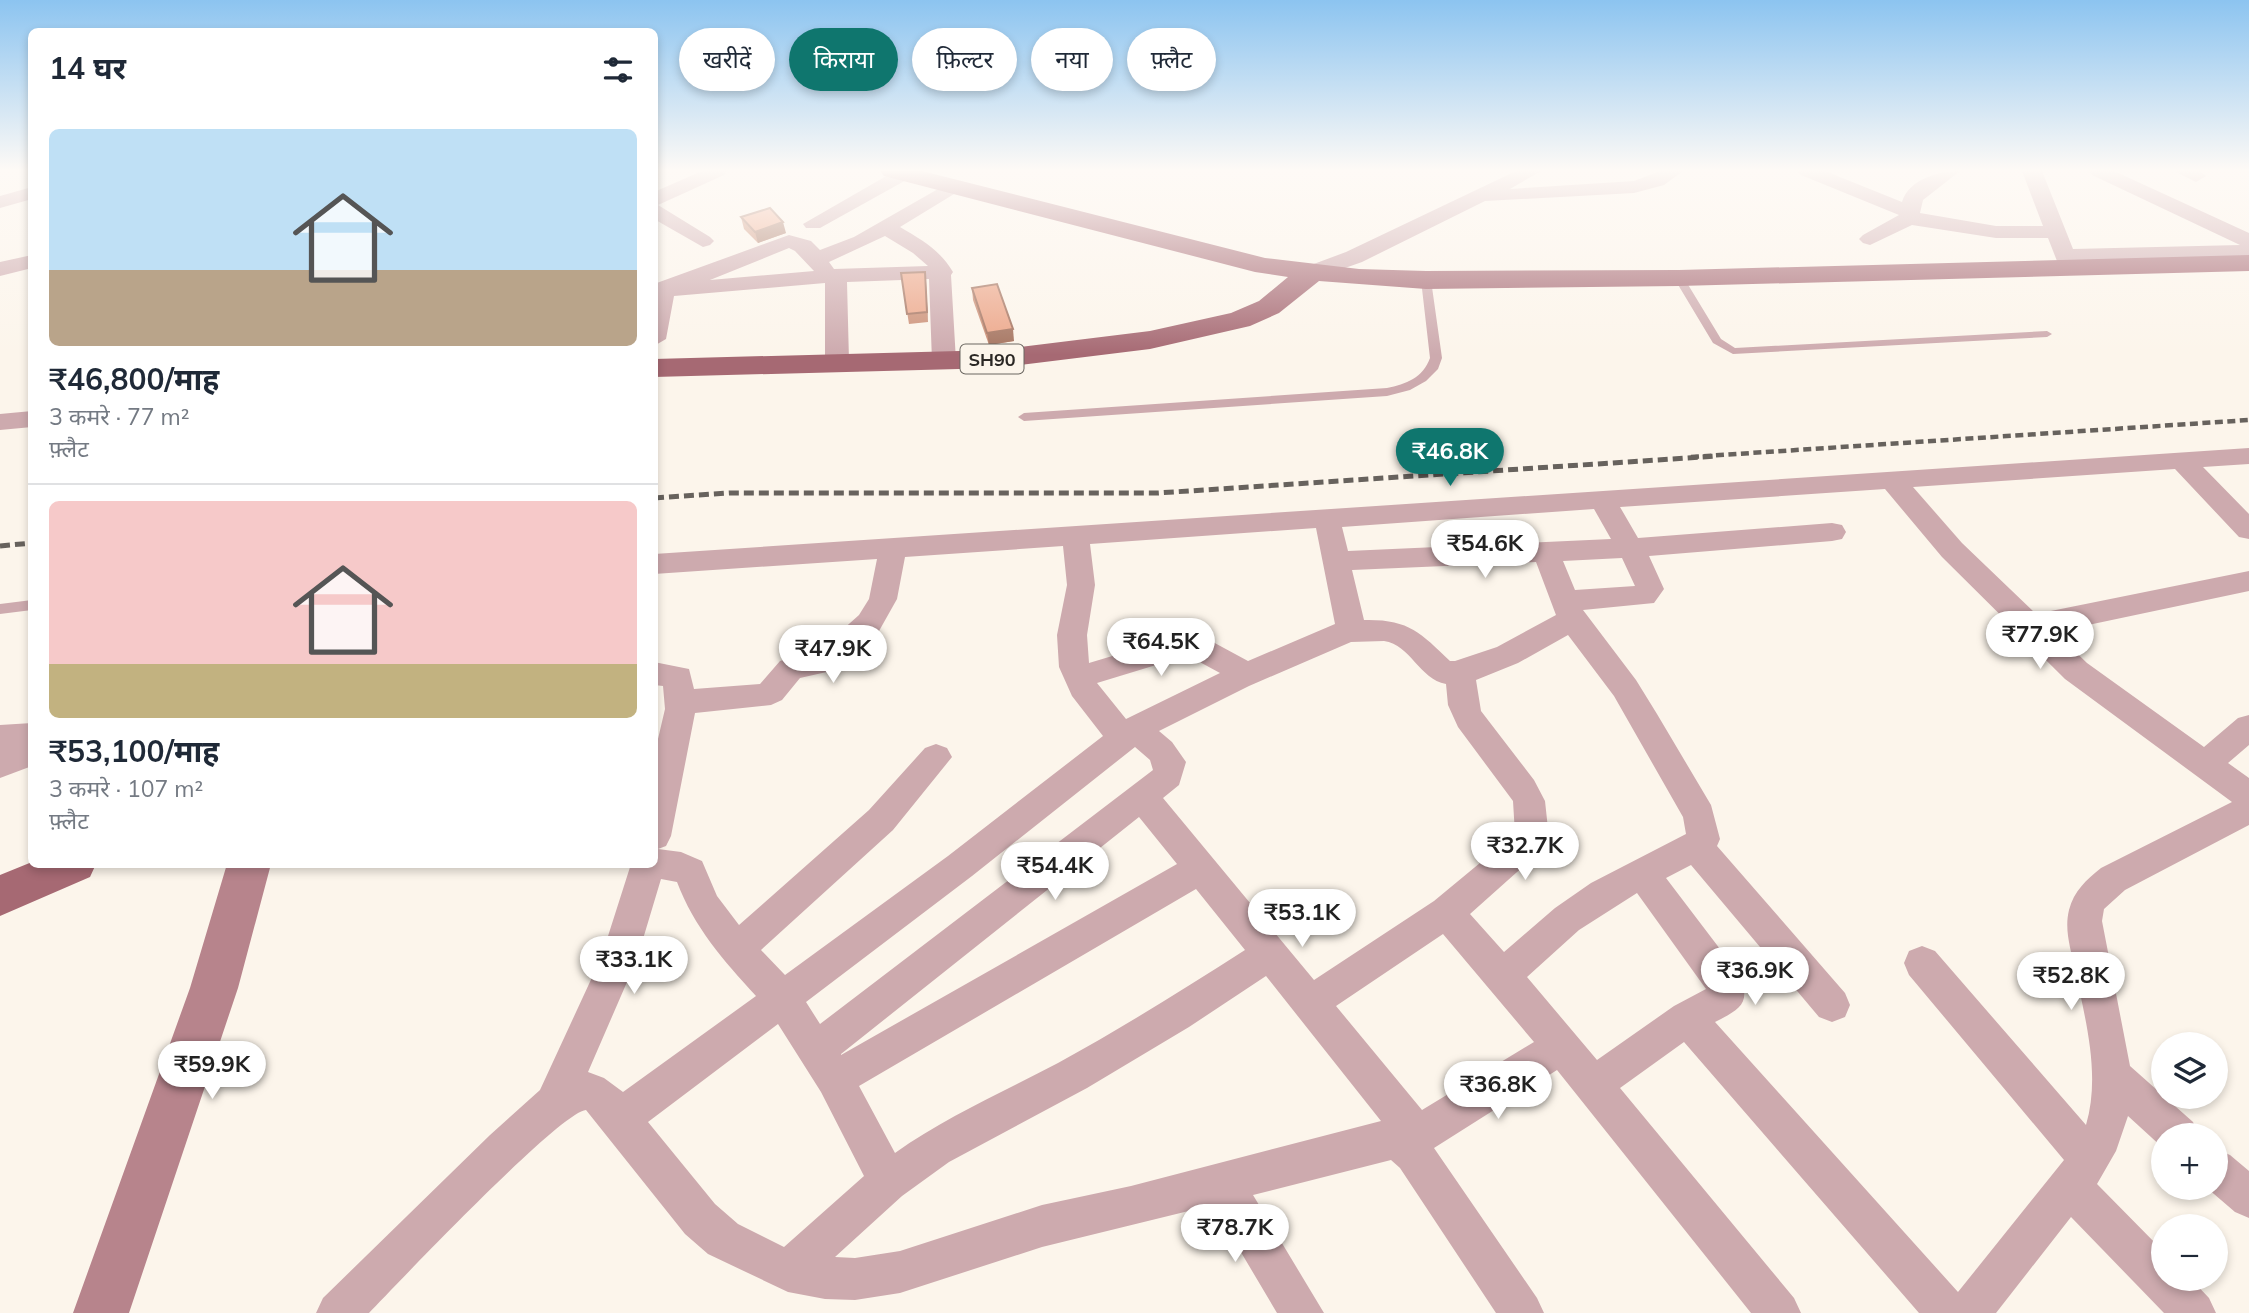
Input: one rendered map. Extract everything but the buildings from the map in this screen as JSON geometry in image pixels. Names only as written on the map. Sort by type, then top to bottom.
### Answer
[{"type":"main road","points":[[1131,232],[1265,266],[1311,273],[1426,280],[1679,278],[2067,261],[2249,263]]},
{"type":"main road","name":"SH90","points":[[658,368],[837,361],[944,361],[1070,351],[1207,330],[1240,320],[1269,307],[1311,273]]},
{"type":"main road","points":[[0,896],[65,868]]},
{"type":"street","points":[[689,232],[704,241]]},
{"type":"street","points":[[827,270],[878,232]]},
{"type":"street","points":[[894,232],[934,256],[942,272],[944,361]]},
{"type":"street","points":[[1311,273],[1354,257],[1406,232]]},
{"type":"street","points":[[1870,239],[1881,232]]},
{"type":"street","points":[[2012,232],[2056,233],[2067,261],[2249,251]]},
{"type":"street","points":[[2230,232],[2249,241]]},
{"type":"street","points":[[659,291],[789,241],[803,246],[827,270],[837,361]]},
{"type":"street","points":[[0,269],[28,262]]},
{"type":"street","points":[[659,291],[827,270],[942,272]]},
{"type":"street","points":[[0,422],[28,419]]},
{"type":"street","points":[[658,564],[2249,456]]},
{"type":"street","points":[[2181,460],[2249,530]]},
{"type":"street","points":[[1892,480],[1952,550],[2076,671],[2207,763],[2249,796]]},
{"type":"street","points":[[621,1118],[960,866],[1129,734],[1247,674],[1348,631],[1400,631],[1408,635],[1442,672],[1460,674],[1516,650],[1568,610],[1644,596],[1650,589],[1648,579],[1603,501]]},
{"type":"street","points":[[1327,519],[1350,623],[1348,631]]},
{"type":"street","points":[[1337,561],[1546,553],[1832,532]]},
{"type":"street","points":[[825,1065],[1168,776],[1170,762],[1161,751],[1129,734],[1077,678],[1072,648],[1081,568],[1075,534]]},
{"type":"street","points":[[680,702],[760,697],[771,692],[783,674],[791,669],[820,663],[833,656],[877,612],[883,599],[894,547]]},
{"type":"street","points":[[1503,976],[1567,919],[1603,894],[1696,846],[1703,839],[1699,815],[1625,688],[1568,610],[1546,553]]},
{"type":"street","points":[[2029,626],[2125,609],[2249,581]]},
{"type":"street","points":[[1077,678],[1179,647],[1201,649],[1247,674]]},
{"type":"street","points":[[658,674],[678,677],[680,702],[658,815]]},
{"type":"street","points":[[1310,1003],[1446,912],[1524,848],[1532,838],[1529,802],[1523,789],[1469,718],[1463,705],[1460,674]]},
{"type":"street","points":[[2207,763],[2249,727]]},
{"type":"street","points":[[0,738],[28,734]]},
{"type":"street","points":[[0,765],[28,754]]},
{"type":"street","points":[[737,950],[822,870],[881,820],[936,757]]},
{"type":"street","points":[[1142,797],[1310,1003],[1411,1139],[1427,1171],[1522,1313]]},
{"type":"street","points":[[1969,1313],[2081,1173],[2102,1142],[2112,1113],[2112,1076],[2086,939],[2087,907],[2101,889],[2113,880],[2249,809]]},
{"type":"street","points":[[1696,846],[1832,1005]]},
{"type":"street","points":[[658,864],[681,867],[690,872],[703,905],[737,950],[782,998],[825,1065],[888,1182]]},
{"type":"street","points":[[101,1313],[214,988],[248,868]]},
{"type":"street","points":[[554,1104],[619,959],[647,868]]},
{"type":"street","points":[[825,1065],[1201,868]]},
{"type":"street","points":[[1593,1085],[1687,1018],[1727,997],[1726,986],[1643,874]]},
{"type":"street","points":[[1446,912],[1562,1046],[1779,1313]]},
{"type":"street","points":[[788,1271],[888,1182],[935,1148],[1073,1075],[1175,1015],[1269,954]]},
{"type":"street","points":[[1922,963],[2081,1173],[2194,1313]]},
{"type":"street","points":[[1687,1018],[1948,1313]]},
{"type":"street","points":[[338,1313],[503,1149],[554,1104],[572,1092],[590,1091],[605,1100],[700,1219],[723,1239],[788,1271],[855,1279],[900,1272],[1042,1226],[1378,1141],[1411,1139],[1562,1046]]},
{"type":"street","points":[[2112,1076],[2164,1123]]},
{"type":"street","points":[[2228,1179],[2248,1196]]},
{"type":"street","points":[[1222,1182],[1302,1313]]},
{"type":"lane","points":[[1679,278],[1717,341],[1733,351],[2047,334]]},
{"type":"lane","points":[[1024,417],[1350,395],[1406,388],[1432,369],[1436,358],[1426,280]]},
{"type":"lane","points":[[0,609],[28,606]]},
{"type":"railway","points":[[1691,457],[2249,420]]},
{"type":"railway","points":[[658,498],[729,493],[1158,493],[1717,456]]},
{"type":"railway","points":[[0,546],[28,543]]}]
